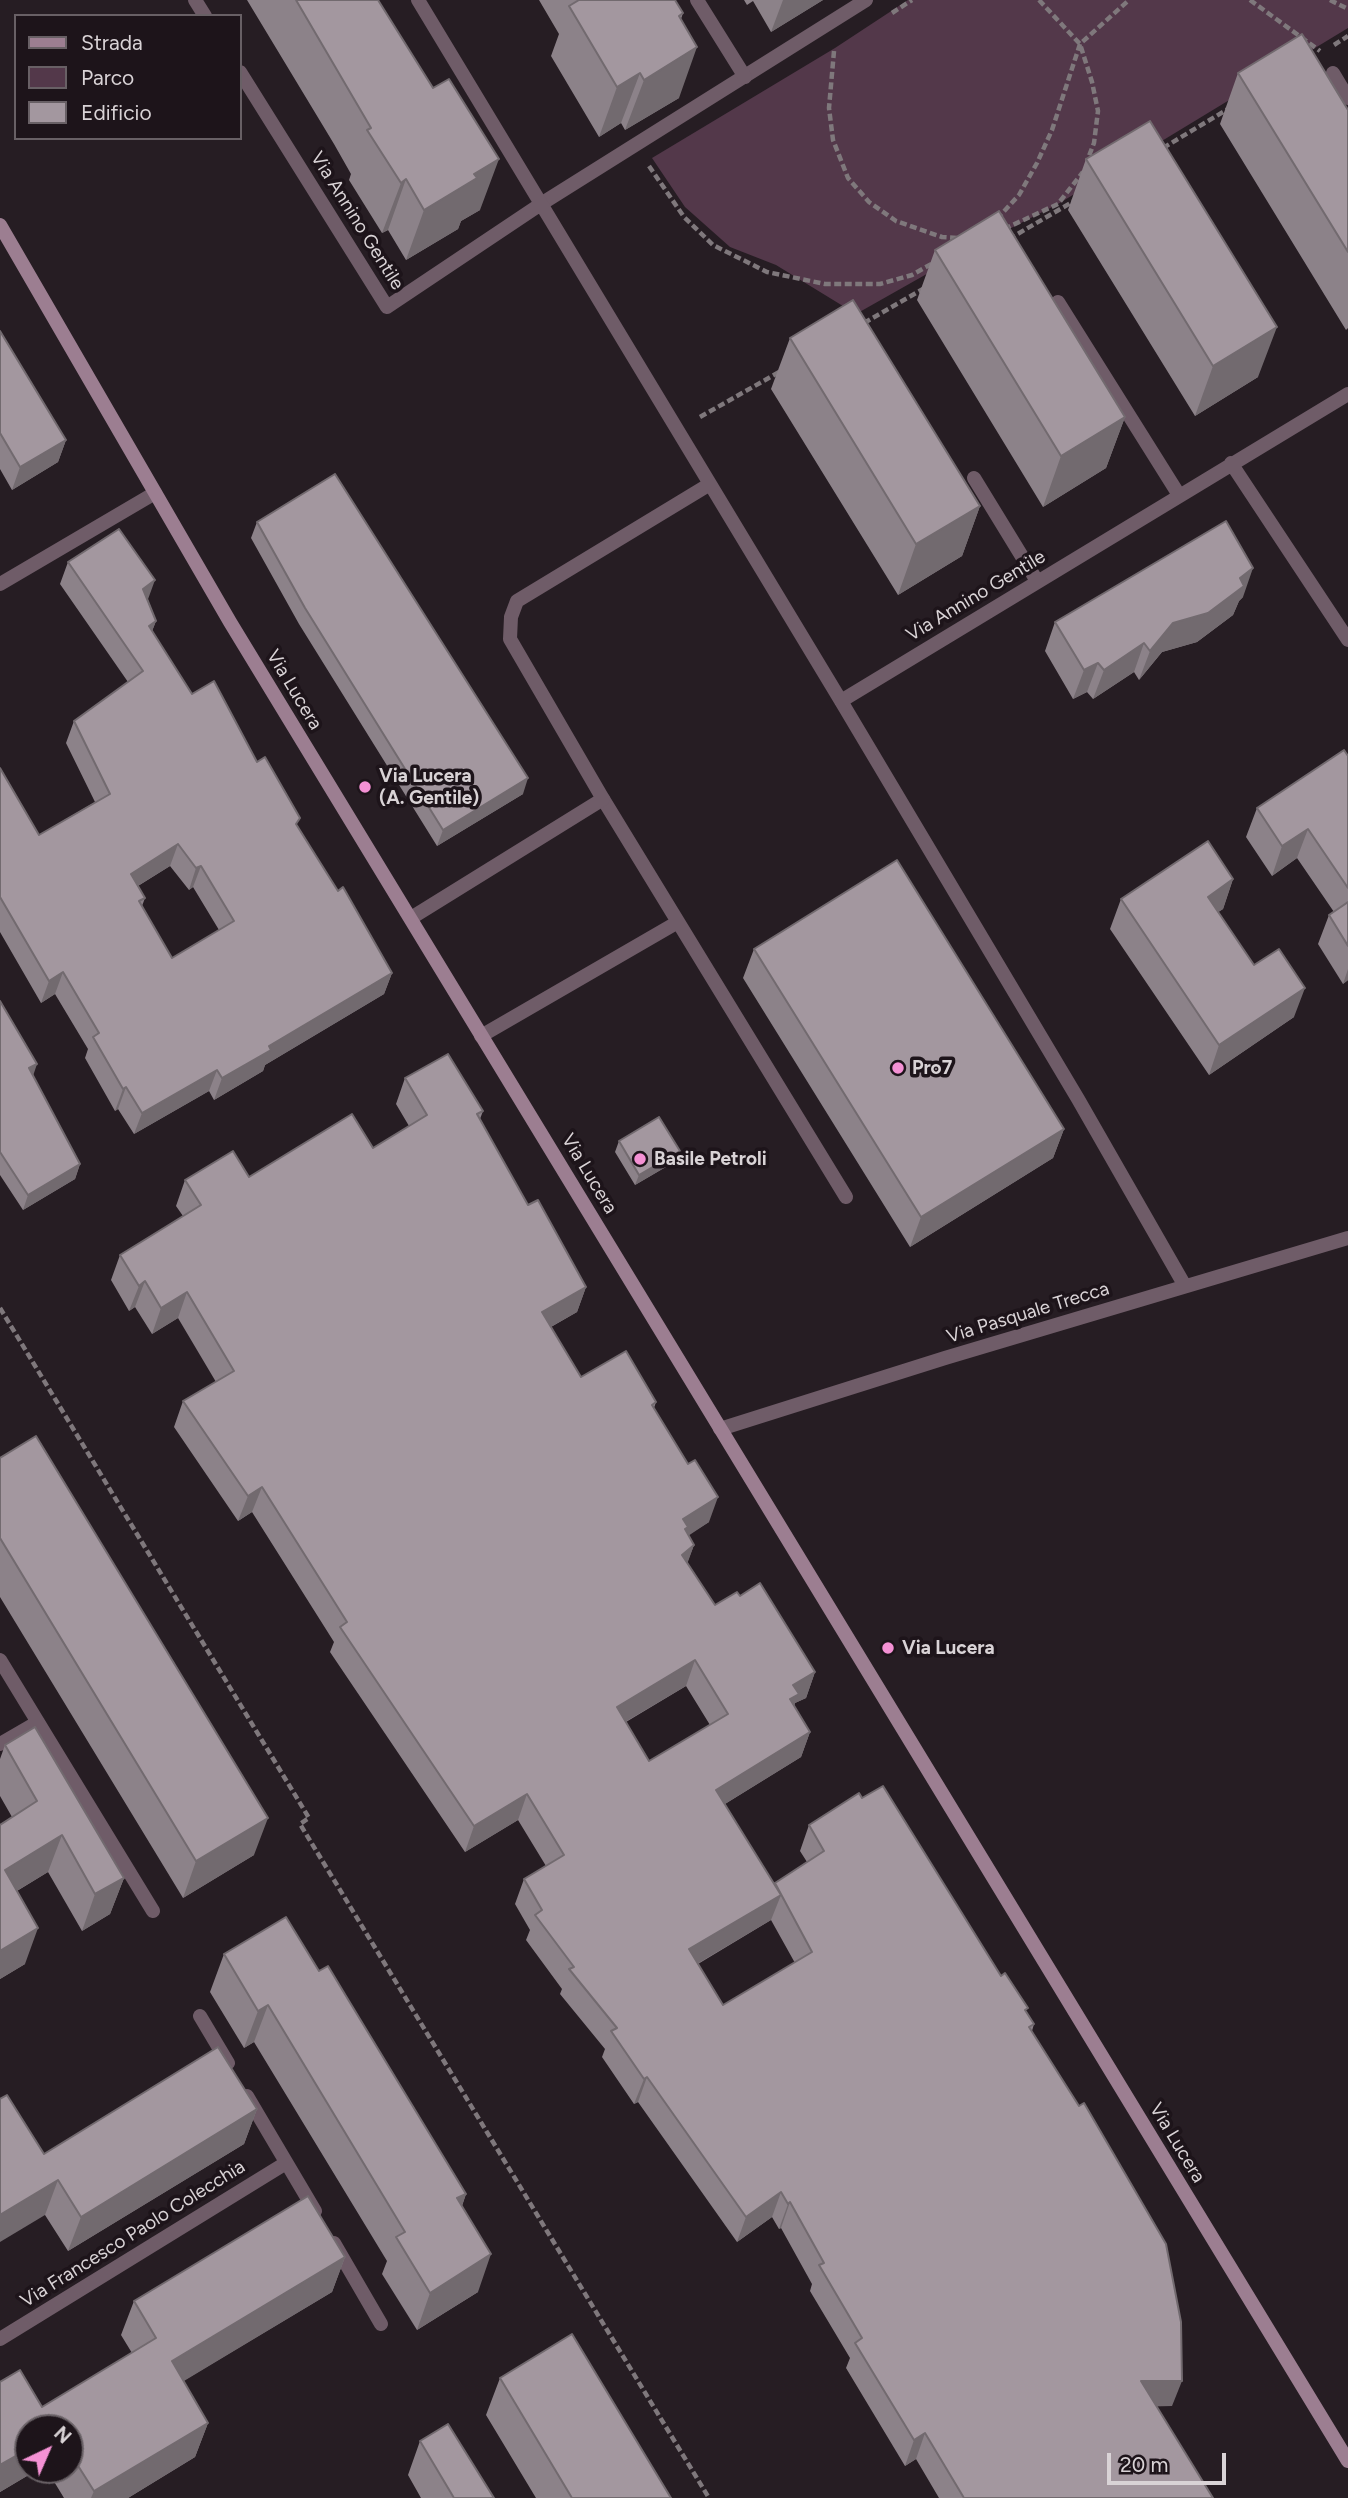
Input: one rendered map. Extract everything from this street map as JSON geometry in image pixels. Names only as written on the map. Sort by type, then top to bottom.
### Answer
[{"type":"main road","name":"Via Lucera","points":[[0,225],[155,493],[481,1036],[1348,2461]]},
{"type":"street","points":[[418,0],[841,701],[1185,1286]]},
{"type":"street","points":[[697,0],[745,77]]},
{"type":"street","name":"Via Annino Gentile","points":[[242,75],[387,307],[541,204],[866,0]]},
{"type":"street","points":[[1333,73],[1348,99]]},
{"type":"street","points":[[1058,302],[1179,495]]},
{"type":"street","name":"Via Annino Gentile","points":[[841,701],[1348,394]]},
{"type":"street","points":[[1231,463],[1348,640]]},
{"type":"street","points":[[974,478],[1037,581]]},
{"type":"street","points":[[709,484],[517,601],[511,617],[510,639],[603,799],[846,1197]]},
{"type":"street","points":[[0,584],[155,493]]},
{"type":"street","points":[[411,918],[603,799]]},
{"type":"street","points":[[481,1036],[678,922]]},
{"type":"street","name":"Via Pasquale Trecca","points":[[720,1429],[1348,1238]]},
{"type":"street","points":[[0,1660],[153,1911]]},
{"type":"street","points":[[0,1745],[38,1722]]},
{"type":"street","points":[[200,2016],[381,2324]]},
{"type":"street","name":"Via Francesco Paolo Colecchia","points":[[0,2339],[286,2163]]},
{"type":"path","points":[[1001,244],[1060,207],[1083,172],[1094,143],[1098,111],[1080,44],[1039,0]]},
{"type":"path","points":[[991,225],[1019,195],[1037,163],[1052,130],[1080,44],[1129,0]]},
{"type":"path","points":[[1250,0],[1322,52]]},
{"type":"path","points":[[1330,0],[1348,9]]},
{"type":"path","points":[[1310,60],[1348,36]]},
{"type":"path","points":[[835,48],[829,107],[833,140],[848,178],[869,202],[895,221],[942,237],[965,238]]},
{"type":"path","points":[[1156,152],[1239,102]]},
{"type":"path","points":[[648,165],[684,217],[713,245],[767,272],[825,284],[880,284],[912,275],[942,258]]},
{"type":"path","points":[[998,231],[1084,195]]},
{"type":"path","points":[[857,327],[929,285]]},
{"type":"path","points":[[678,430],[785,368]]},
{"type":"path","points":[[0,1308],[309,1818],[300,1824],[709,2498]]},
{"type":"green space","points":[[908,0],[1348,0],[1348,28],[1058,204],[978,245],[856,314],[776,265],[730,247],[685,207],[652,158],[835,48]]},
{"type":"building","points":[[296,0],[378,0],[433,88],[449,79],[499,159],[474,174],[477,178],[424,210],[406,179],[401,183],[367,130],[371,128]]},
{"type":"building","points":[[579,0],[675,0],[683,13],[679,16],[697,47],[644,80],[640,73],[617,87],[569,6]]},
{"type":"building","points":[[1302,34],[1348,110],[1348,252],[1238,73]]},
{"type":"building","points":[[1150,121],[1277,327],[1213,366],[1086,159]]},
{"type":"building","points":[[999,211],[1125,417],[1061,456],[935,250]]},
{"type":"building","points":[[853,300],[980,506],[916,544],[790,338]]},
{"type":"building","points":[[0,331],[66,440],[20,467],[0,433]]},
{"type":"building","points":[[335,474],[528,778],[443,830],[305,608],[257,522]]},
{"type":"building","points":[[1226,521],[1253,568],[1240,578],[1244,586],[1208,613],[1173,623],[1150,651],[1144,643],[1104,670],[1098,663],[1084,670],[1055,622]]},
{"type":"building","points":[[119,529],[155,580],[143,589],[156,621],[149,626],[192,694],[214,681],[257,762],[265,757],[300,818],[296,824],[338,891],[343,887],[392,973],[269,1046],[271,1050],[222,1078],[217,1070],[142,1113],[126,1087],[123,1089],[93,1037],[99,1033],[63,972],[49,981],[0,897],[0,768],[39,835],[110,794],[74,721],[143,671],[68,562]],"holes":[[[178,844],[196,868],[201,866],[234,921],[172,958],[139,901],[145,898],[131,874]]]},
{"type":"building","points":[[1344,750],[1348,756],[1348,888],[1308,829],[1282,846],[1257,808]]},
{"type":"building","points":[[1208,841],[1233,879],[1208,897],[1254,965],[1279,949],[1305,988],[1219,1045],[1121,899]]},
{"type":"building","name":"Pro7","points":[[897,860],[1064,1129],[921,1217],[754,949]]},
{"type":"building","points":[[1348,902],[1348,946],[1329,915]]},
{"type":"building","points":[[0,1001],[37,1064],[29,1068],[80,1164],[28,1195],[0,1152]]},
{"type":"building","points":[[448,1054],[483,1111],[477,1114],[528,1205],[538,1200],[586,1287],[542,1312],[581,1377],[626,1351],[656,1402],[652,1405],[688,1464],[695,1460],[718,1497],[683,1519],[694,1545],[682,1555],[715,1605],[737,1592],[740,1596],[760,1583],[815,1672],[793,1685],[799,1694],[790,1699],[810,1732],[716,1790],[781,1895],[689,1949],[723,2005],[812,1952],[775,1883],[824,1851],[809,1825],[859,1793],[862,1798],[883,1786],[1001,1976],[1005,1973],[1028,2008],[1025,2010],[1034,2024],[1029,2027],[1079,2106],[1084,2103],[1166,2244],[1181,2322],[1182,2381],[1141,2381],[1213,2498],[964,2498],[925,2433],[914,2440],[855,2343],[862,2338],[819,2265],[824,2263],[790,2202],[788,2204],[781,2192],[746,2217],[647,2077],[644,2079],[611,2031],[617,2028],[569,1969],[574,1967],[535,1915],[542,1910],[524,1879],[564,1855],[527,1794],[474,1826],[340,1627],[347,1622],[262,1487],[248,1496],[183,1401],[234,1371],[187,1292],[161,1308],[145,1281],[139,1286],[120,1255],[201,1205],[185,1180],[233,1151],[249,1177],[352,1114],[373,1148],[427,1115],[405,1078]],"holes":[[[695,1660],[728,1714],[649,1761],[617,1707]]]},
{"type":"building","points":[[659,1117],[680,1151],[639,1175],[619,1141]]},
{"type":"building","points":[[36,1436],[268,1818],[196,1861],[0,1538],[0,1458]]},
{"type":"building","points":[[35,1727],[124,1878],[95,1894],[62,1835],[5,1870],[38,1928],[0,1951],[0,1825],[37,1801],[5,1745]]},
{"type":"building","points":[[286,1917],[319,1971],[328,1966],[466,2194],[457,2198],[491,2254],[430,2293],[396,2237],[405,2232],[268,2005],[258,2011],[224,1954]]},
{"type":"building","points":[[218,2047],[257,2109],[81,2217],[58,2180],[0,2215],[0,2099],[7,2095],[44,2154]]},
{"type":"building","points":[[308,2196],[345,2257],[172,2361],[208,2423],[94,2491],[84,2475],[84,2414],[14,2414],[14,2457],[0,2465],[0,2382],[20,2370],[42,2407],[156,2338],[134,2301]]},
{"type":"building","points":[[572,2334],[671,2498],[572,2498],[500,2378]]},
{"type":"building","points":[[448,2424],[494,2498],[454,2498],[420,2441]]},
{"type":"place","name":"Via Lucera (A. Gentile)","points":[[365,787]]},
{"type":"place","name":"Pro7","points":[[898,1068]]},
{"type":"place","name":"Basile Petroli","points":[[640,1159]]},
{"type":"place","name":"Via Lucera","points":[[888,1648]]}]
